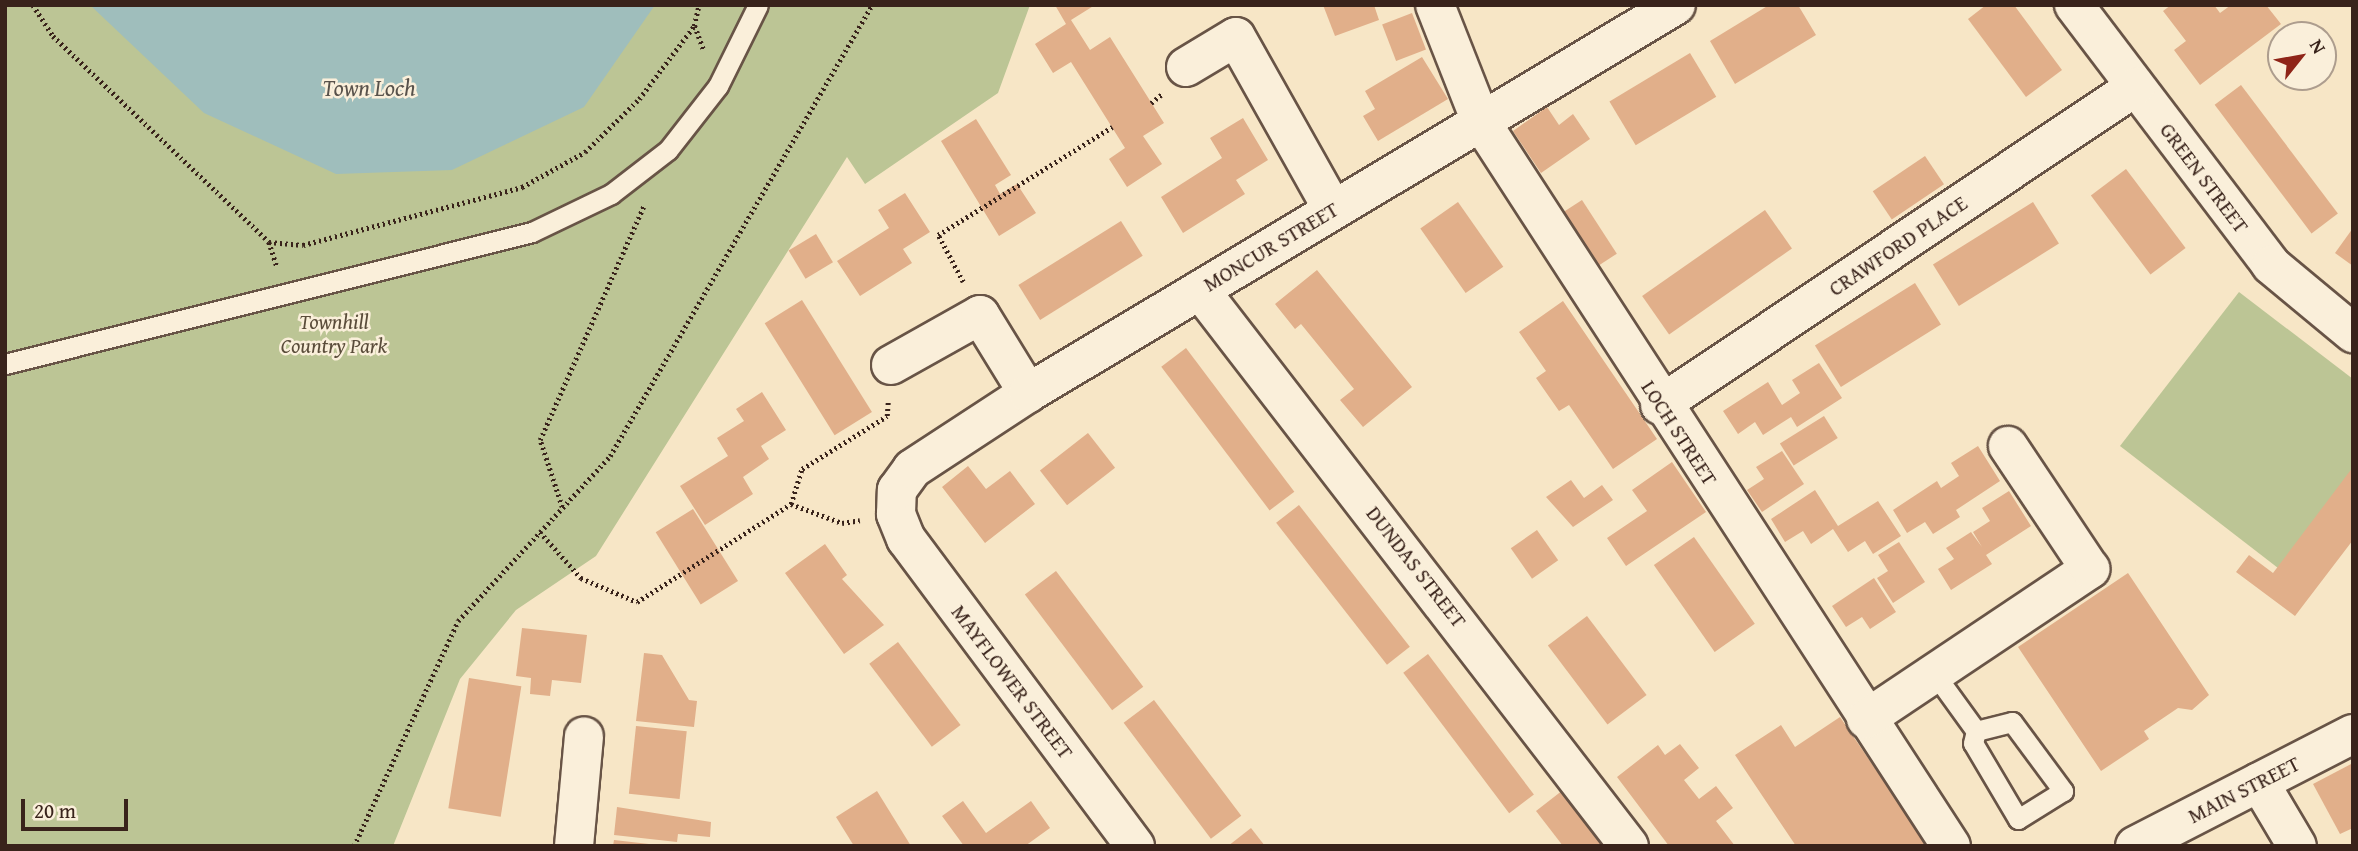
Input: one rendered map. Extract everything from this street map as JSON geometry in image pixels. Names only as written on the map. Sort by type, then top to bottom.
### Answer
[{"type":"street","name":"LOCH STREET","points":[[1436,5],[1480,122],[1660,405],[1951,846]]},
{"type":"street","name":"MONCUR STREET","points":[[896,514],[897,490],[912,469],[1028,393],[1676,5]]},
{"type":"street","name":"GREEN STREET","points":[[2074,5],[2271,265],[2353,333]]},
{"type":"street","points":[[1186,67],[1236,37],[1333,210]]},
{"type":"street","name":"CRAWFORD PLACE","points":[[1660,405],[2135,87]]},
{"type":"street","name":"DUNDAS STREET","points":[[1200,290],[1629,846]]},
{"type":"street","points":[[891,365],[980,314],[1028,393]]},
{"type":"street","points":[[1866,719],[2090,569],[2008,446]]},
{"type":"street","name":"MAYFLOWER STREET","points":[[896,514],[905,539],[1135,846]]},
{"type":"street","name":"MAIN STREET","points":[[2135,846],[2353,734]]},
{"type":"street","points":[[574,846],[584,736]]},
{"type":"street","points":[[2259,782],[2297,846]]},
{"type":"lane","points":[[5,364],[532,232],[611,194],[668,150],[718,86],[758,5]]},
{"type":"lane","points":[[1934,673],[1976,731],[1973,743],[2018,819],[2063,791],[2012,722],[1976,731]]},
{"type":"path","points":[[33,5],[53,36],[269,242],[303,245],[522,187],[585,152],[639,99],[695,26],[699,5]]},
{"type":"path","points":[[354,846],[458,621],[610,457],[872,5]]},
{"type":"path","points":[[980,314],[938,235],[1112,127]]},
{"type":"path","points":[[562,508],[540,440],[668,150]]},
{"type":"path","points":[[540,532],[581,578],[637,602],[792,504],[802,469],[887,416],[891,365]]},
{"type":"path","points":[[792,504],[842,523],[896,514]]},
{"type":"green space","name":"Townhill Country Park","points":[[5,5],[1030,5],[998,93],[865,184],[847,157],[596,556],[516,610],[460,679],[393,846],[5,846]]},
{"type":"green space","points":[[2239,292],[2353,379],[2353,471],[2278,568],[2120,446]]},
{"type":"water","name":"Town Loch","points":[[90,5],[655,5],[584,107],[452,170],[336,174],[204,113]]},
{"type":"building","points":[[1055,5],[1095,5],[1071,20],[1090,50],[1110,37],[1164,123],[1143,136],[1162,164],[1127,187],[1109,159],[1125,148],[1071,62],[1053,73],[1035,44],[1066,24]]},
{"type":"building","points":[[1323,5],[1374,5],[1379,20],[1335,36]]},
{"type":"building","points":[[1769,5],[1798,5],[1816,35],[1735,84],[1710,41]]},
{"type":"building","points":[[1986,5],[2014,5],[2062,70],[2026,97],[1968,19]]},
{"type":"building","points":[[2171,5],[2214,5],[2220,13],[2231,5],[2266,5],[2279,21],[2267,21],[2267,35],[2200,85],[2174,50],[2186,41],[2163,11]]},
{"type":"building","points":[[1412,13],[1426,49],[1396,61],[1382,24]]},
{"type":"building","points":[[1690,53],[1716,97],[1636,145],[1609,101]]},
{"type":"building","points":[[1422,57],[1448,99],[1378,141],[1363,116],[1375,109],[1365,91]]},
{"type":"building","points":[[2241,85],[2338,214],[2312,233],[2215,105]]},
{"type":"building","points":[[1547,107],[1559,125],[1573,114],[1590,139],[1541,173],[1513,131]]},
{"type":"building","points":[[1243,118],[1268,160],[1236,180],[1245,194],[1183,233],[1161,197],[1222,158],[1210,138]]},
{"type":"building","points":[[976,119],[1011,175],[995,185],[1000,194],[1017,184],[1036,213],[999,236],[941,141]]},
{"type":"building","points":[[1925,156],[1944,184],[1892,219],[1873,191]]},
{"type":"building","points":[[2126,169],[2186,248],[2150,275],[2091,195]]},
{"type":"building","points":[[905,193],[930,232],[903,249],[912,263],[860,296],[837,261],[889,228],[878,210]]},
{"type":"building","points":[[1582,200],[1617,254],[1593,269],[1558,216]]},
{"type":"building","points":[[1458,202],[1503,267],[1466,293],[1420,228]]},
{"type":"building","points":[[2033,202],[2059,244],[1959,306],[1933,265]]},
{"type":"building","points":[[1765,210],[1792,249],[1669,335],[1642,296]]},
{"type":"building","points":[[1121,221],[1143,256],[1040,320],[1018,285]]},
{"type":"building","points":[[2353,228],[2353,266],[2335,253]]},
{"type":"building","points":[[816,234],[833,262],[806,279],[789,250]]},
{"type":"building","points":[[1317,270],[1412,387],[1363,427],[1340,400],[1354,389],[1301,324],[1295,329],[1275,304]]},
{"type":"building","points":[[1915,283],[1941,325],[1841,387],[1815,346]]},
{"type":"building","points":[[802,300],[872,412],[835,435],[765,323]]},
{"type":"building","points":[[1563,301],[1657,439],[1613,469],[1569,405],[1559,411],[1536,378],[1546,371],[1519,332]]},
{"type":"building","points":[[1186,348],[1294,492],[1270,510],[1161,367]]},
{"type":"building","points":[[1819,363],[1842,398],[1797,427],[1791,417],[1763,435],[1755,422],[1738,434],[1723,411],[1768,382],[1782,405],[1800,393],[1792,380]]},
{"type":"building","points":[[762,392],[786,430],[761,446],[769,459],[743,477],[753,494],[705,525],[680,486],[728,456],[717,438],[744,421],[736,409]]},
{"type":"building","points":[[1824,416],[1838,438],[1794,466],[1780,444]]},
{"type":"building","points":[[1088,433],[1115,468],[1067,505],[1040,471]]},
{"type":"building","points":[[1978,446],[2000,481],[1956,510],[1960,517],[1933,534],[1925,522],[1907,533],[1893,510],[1937,481],[1941,488],[1959,476],[1951,463]]},
{"type":"building","points":[[1782,451],[1804,484],[1762,512],[1747,490],[1764,479],[1756,467]]},
{"type":"building","points":[[1672,462],[1706,512],[1626,566],[1607,538],[1647,511],[1632,490]]},
{"type":"building","points":[[968,466],[986,489],[1010,471],[1035,504],[985,543],[942,487]]},
{"type":"building","points":[[2353,467],[2353,540],[2295,616],[2236,572],[2249,555],[2273,573]]},
{"type":"building","points":[[1571,480],[1584,498],[1602,485],[1613,500],[1573,527],[1546,497]]},
{"type":"building","points":[[1815,490],[1838,526],[1878,501],[1901,536],[1873,554],[1865,541],[1848,552],[1833,529],[1811,544],[1803,531],[1785,542],[1771,519]]},
{"type":"building","points":[[2009,491],[2031,526],[1986,555],[1992,564],[1951,590],[1938,569],[1954,559],[1946,548],[1971,532],[1982,547],[1973,532],[1990,521],[1982,508]]},
{"type":"building","points":[[1299,505],[1410,647],[1387,665],[1276,523]]},
{"type":"building","points":[[693,509],[738,581],[701,604],[656,532]]},
{"type":"building","points":[[1537,530],[1558,560],[1532,579],[1511,548]]},
{"type":"building","points":[[1694,537],[1755,624],[1715,652],[1654,565]]},
{"type":"building","points":[[1899,542],[1925,582],[1893,603],[1877,578],[1888,571],[1878,555]]},
{"type":"building","points":[[825,544],[847,575],[842,579],[884,625],[844,654],[785,573]]},
{"type":"building","points":[[1056,571],[1143,687],[1112,710],[1025,594]]},
{"type":"building","points":[[2128,573],[2209,695],[2192,710],[2178,708],[2144,731],[2149,739],[2101,771],[2018,647]]},
{"type":"building","points":[[1874,578],[1896,612],[1870,629],[1862,617],[1846,627],[1832,606]]},
{"type":"building","points":[[1587,616],[1647,695],[1607,725],[1548,645]]},
{"type":"building","points":[[522,628],[587,635],[581,683],[552,680],[550,696],[530,694],[531,678],[516,676]]},
{"type":"building","points":[[898,642],[961,725],[932,747],[869,664]]},
{"type":"building","points":[[644,653],[662,655],[689,700],[697,701],[694,727],[636,721]]},
{"type":"building","points":[[1428,654],[1534,795],[1509,813],[1403,673]]},
{"type":"building","points":[[469,678],[521,686],[501,817],[448,808]]},
{"type":"building","points":[[1154,700],[1241,816],[1211,839],[1124,723]]},
{"type":"building","points":[[1840,717],[1928,846],[1796,846],[1735,755],[1781,725],[1795,747]]},
{"type":"building","points":[[636,726],[687,731],[680,799],[629,794]]},
{"type":"building","points":[[1680,744],[1699,768],[1684,780],[1699,799],[1716,786],[1733,808],[1716,821],[1735,846],[1669,846],[1617,777],[1658,745],[1665,755]]},
{"type":"building","points":[[2353,763],[2353,828],[2340,834],[2313,784]]},
{"type":"building","points":[[1572,783],[1620,846],[1563,846],[1536,811]]},
{"type":"building","points":[[877,791],[911,846],[854,846],[836,817]]},
{"type":"building","points":[[963,801],[986,833],[1031,801],[1050,828],[1025,846],[964,846],[942,816]]},
{"type":"building","points":[[617,807],[711,822],[710,837],[678,834],[677,842],[614,835]]},
{"type":"building","points":[[1251,828],[1265,846],[1228,846]]},
{"type":"building","points":[[614,840],[649,844],[649,846],[613,846]]}]
